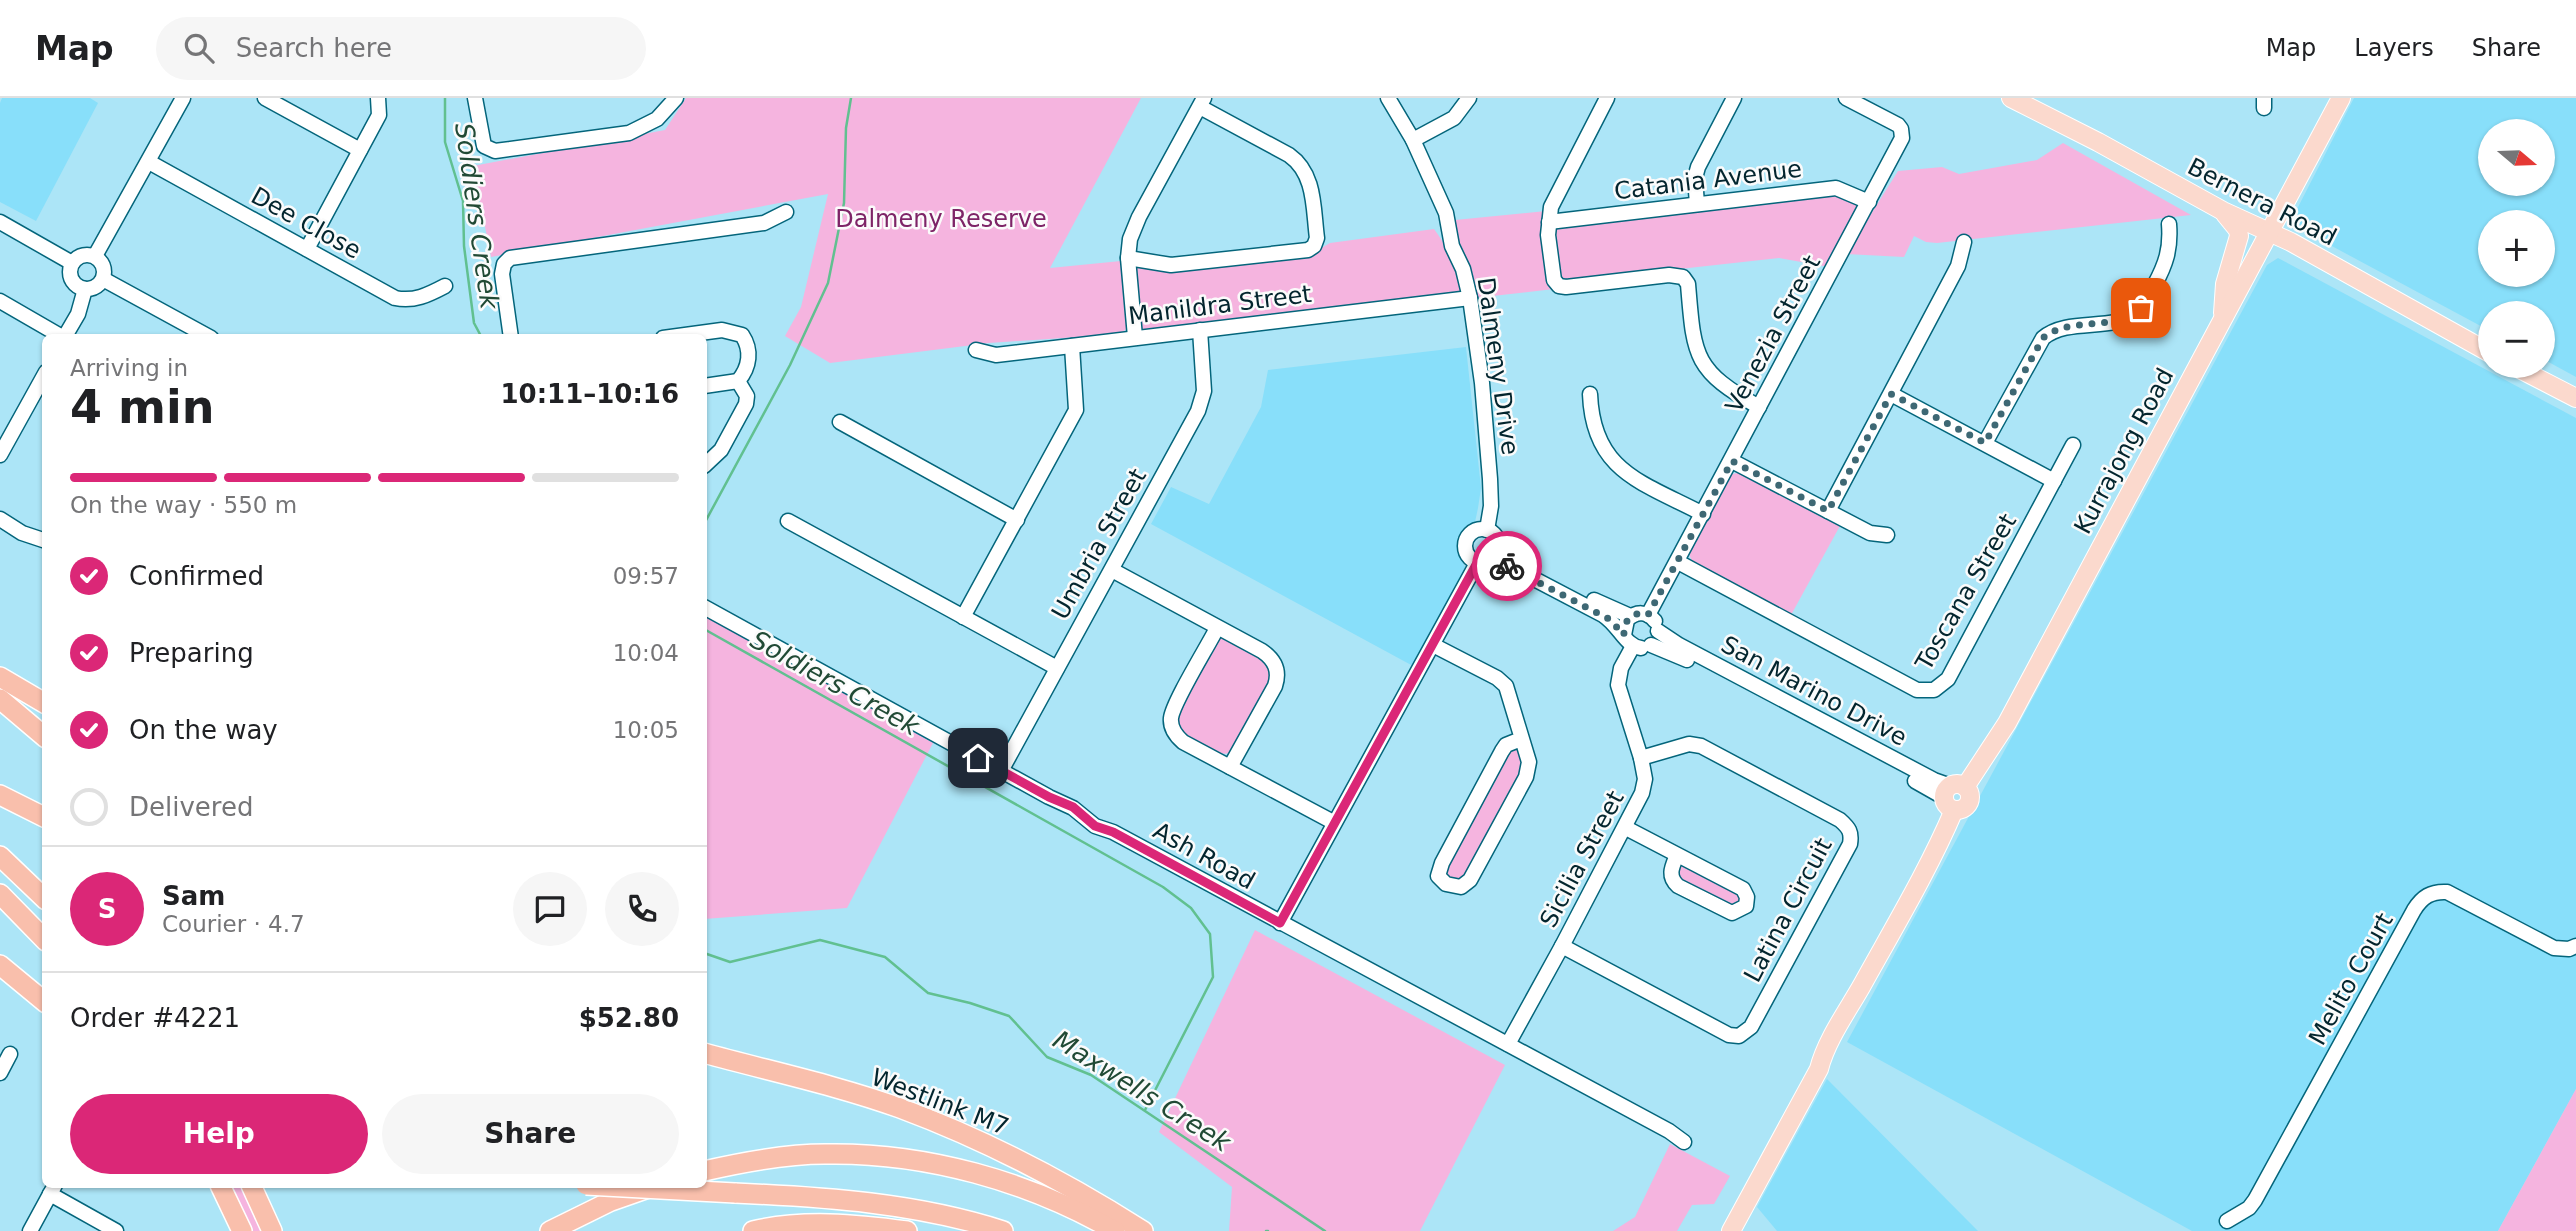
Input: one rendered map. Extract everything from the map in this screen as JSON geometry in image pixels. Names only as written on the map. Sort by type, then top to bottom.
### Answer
[{"type":"highway","points":[[0,677],[42,702]]},
{"type":"highway","points":[[0,699],[42,735]]},
{"type":"highway","points":[[0,795],[42,816]]},
{"type":"highway","points":[[0,856],[42,896]]},
{"type":"highway","points":[[0,894],[42,937]]},
{"type":"highway","points":[[0,965],[42,1005]]},
{"type":"highway","points":[[0,978],[42,1005]]},
{"type":"highway","name":"Westlink M7","points":[[707,1053],[899,1108],[978,1140],[1070,1186],[1143,1231]]},
{"type":"highway","points":[[707,1170],[744,1162],[822,1154],[861,1154],[922,1162],[966,1171],[1030,1191],[1115,1231]]},
{"type":"highway","points":[[221,1188],[242,1231]]},
{"type":"highway","points":[[252,1188],[272,1231]]},
{"type":"highway","points":[[266,1188],[284,1231]]},
{"type":"highway","points":[[642,1188],[851,1201],[908,1209],[1003,1231]]},
{"type":"highway","points":[[550,1231],[611,1201],[648,1188]]},
{"type":"highway","points":[[753,1231],[807,1224],[907,1231]]},
{"type":"main road","name":"Bernera Road","points":[[2011,98],[2223,211],[2339,268],[2478,346]]},
{"type":"main road","name":"Kurrajong Road","points":[[1731,1231],[1819,1069],[1821,1060],[1938,848],[1954,795],[2003,729],[2341,98]]},
{"type":"main road","points":[[2222,323],[2225,284],[2239,236],[2238,230],[2223,211]]},
{"type":"main road","points":[[2537,378],[2576,398]]},
{"type":"main road","name":"Kurrajong Road","points":[[1724,1231],[1814,1066],[1821,1060]]},
{"type":"street","points":[[95,256],[181,102],[164,98]]},
{"type":"street","points":[[265,98],[360,150]]},
{"type":"street","points":[[307,249],[379,115],[378,98]]},
{"type":"street","points":[[475,98],[484,146],[495,151],[629,133],[657,120],[676,98]]},
{"type":"street","name":"Dalmeny Drive","points":[[1388,98],[1413,140],[1449,220],[1451,240],[1470,298],[1482,383],[1490,479],[1491,506],[1487,530]]},
{"type":"street","points":[[1413,140],[1454,118],[1469,98]]},
{"type":"street","points":[[1608,98],[1554,199],[1549,222],[1553,274],[1559,286],[1566,287],[1679,275],[1688,284],[1692,335],[1702,362],[1725,388],[1759,407]]},
{"type":"street","points":[[1697,204],[1695,178],[1698,167],[1734,98]]},
{"type":"street","name":"Venezia Street","points":[[1648,615],[1900,143],[1903,133],[1898,125],[1846,98]]},
{"type":"street","points":[[1128,258],[1171,265],[1308,250],[1314,246],[1317,239],[1310,185],[1299,163],[1289,155],[1202,102],[1139,217],[1130,239],[1128,258],[1135,337]]},
{"type":"street","name":"Dee Close","points":[[149,162],[395,298],[403,300],[423,297],[445,286]]},
{"type":"street","name":"Catania Avenue","points":[[1549,222],[1836,187],[1869,202]]},
{"type":"street","points":[[510,334],[502,274],[504,264],[515,256],[764,223],[786,212]]},
{"type":"street","points":[[0,222],[72,263]]},
{"type":"street","points":[[1985,443],[2043,338],[2060,328],[2126,318],[2141,308],[2167,261],[2171,240],[2169,224]]},
{"type":"street","points":[[1828,511],[1958,266],[1964,242]]},
{"type":"street","points":[[83,255],[95,256],[103,265],[103,279],[96,286],[85,289],[77,285],[71,278],[72,263],[83,255]]},
{"type":"street","points":[[103,279],[204,334]]},
{"type":"street","points":[[66,334],[78,314],[85,289]]},
{"type":"street","name":"Manildra Street","points":[[976,350],[996,355],[1470,298]]},
{"type":"street","points":[[0,301],[57,334]]},
{"type":"street","points":[[692,334],[722,330],[738,332],[745,339],[749,357],[738,381]]},
{"type":"street","name":"Umbria Street","points":[[1001,771],[1203,399],[1200,330]]},
{"type":"street","points":[[964,617],[1076,411],[1072,346]]},
{"type":"street","points":[[0,455],[42,379]]},
{"type":"street","points":[[707,386],[738,381]]},
{"type":"street","points":[[707,463],[721,450],[746,404],[747,396],[738,381]]},
{"type":"street","points":[[1590,394],[1596,435],[1604,451],[1617,466],[1632,477],[1703,514]]},
{"type":"street","points":[[1891,394],[2054,481]]},
{"type":"street","points":[[840,422],[1017,520]]},
{"type":"street","name":"Toscana Street","points":[[1678,562],[1917,690],[1929,692],[1939,688],[1948,679],[2073,445]]},
{"type":"street","points":[[1732,461],[1870,533],[1887,535]]},
{"type":"street","points":[[0,519],[22,533],[42,540]]},
{"type":"street","points":[[788,521],[1057,668]]},
{"type":"street","points":[[1280,923],[1333,822],[1433,645],[1484,562],[1498,554],[1497,537],[1487,530],[1477,530],[1466,541],[1466,552],[1484,562],[1519,571],[1603,615],[1614,623],[1628,640],[1642,648],[1651,645],[1656,639],[1657,623],[1648,615],[1639,613],[1630,616],[1624,624],[1628,640]]},
{"type":"street","points":[[1499,545],[1518,561],[1630,616]]},
{"type":"street","points":[[1112,570],[1268,655],[1275,664],[1275,686],[1230,767]]},
{"type":"street","name":"Ash Road","points":[[707,609],[1001,771],[1073,807],[1095,826],[1113,832],[1685,1142]]},
{"type":"street","points":[[1217,628],[1173,709],[1171,725],[1176,734],[1183,742],[1333,822]]},
{"type":"street","name":"San Marino Drive","points":[[1658,631],[1679,645],[1922,774],[1954,795]]},
{"type":"street","name":"Sicilia Street","points":[[1508,1044],[1643,793],[1645,779],[1641,758],[1618,685],[1628,640]]},
{"type":"street","points":[[1433,645],[1497,678],[1506,686],[1529,762],[1525,777],[1470,880],[1461,887],[1446,884],[1438,876],[1442,863],[1502,751],[1521,739]]},
{"type":"street","name":"San Marino Drive","points":[[1651,645],[1674,653],[1954,795]]},
{"type":"street","name":"Latina Circuit","points":[[1562,946],[1729,1035],[1739,1036],[1751,1027],[1850,844],[1852,836],[1849,828],[1840,820],[1701,746],[1689,744],[1641,758]]},
{"type":"street","points":[[1626,828],[1744,889],[1748,897],[1746,906],[1732,913],[1678,886],[1672,881],[1671,874],[1677,855]]},
{"type":"street","name":"Melito Court","points":[[2227,1221],[2249,1208],[2255,1200],[2414,911],[2425,896],[2440,891],[2446,892],[2554,948],[2569,949],[2576,946]]},
{"type":"street","points":[[0,1073],[10,1054]]},
{"type":"street","points":[[30,1231],[52,1189],[116,1231]]},
{"type":"shaded area","points":[[2,98],[90,98],[98,103],[36,221],[0,202]]},
{"type":"shaded area","points":[[2354,98],[2576,98],[2576,377],[2555,366],[2555,301],[2478,301],[2478,325],[2302,230],[2296,211]]},
{"type":"shaded area","points":[[2278,258],[2478,365],[2478,378],[2502,378],[2576,418],[2576,1089],[2498,1231],[2192,1231],[1847,1042],[2267,265]]},
{"type":"shaded area","points":[[1466,347],[1481,488],[1478,508],[1475,522],[1468,528],[1459,545],[1465,567],[1413,666],[1151,524],[1171,487],[1209,504],[1261,407],[1268,370]]},
{"type":"shaded area","points":[[1827,1079],[1978,1231],[1777,1231],[1757,1207]]},
{"type":"green space","name":"Dalmeny Reserve","points":[[686,98],[1141,98],[1050,268],[1121,261],[1128,327],[1121,334],[989,343],[830,363],[785,336],[801,307],[828,194],[491,257],[473,166],[665,130]]},
{"type":"green space","points":[[2063,143],[2191,215],[1937,243],[1926,242],[1914,236],[1904,257],[1846,254],[1898,171],[1942,167],[1959,174],[2037,160]]},
{"type":"green space","points":[[1837,194],[1861,206],[1829,267],[1779,258],[1562,282],[1557,275],[1553,225]]},
{"type":"green space","points":[[1546,211],[1554,289],[1475,298],[1457,242],[1455,220]]},
{"type":"green space","points":[[1434,229],[1452,260],[1463,295],[1138,331],[1134,265],[1318,250],[1330,243]]},
{"type":"green space","points":[[1742,472],[1841,524],[1791,615],[1693,563],[1688,552],[1728,475]]},
{"type":"green space","points":[[707,617],[933,743],[847,908],[707,919]]},
{"type":"green space","points":[[1230,639],[1259,656],[1268,667],[1270,675],[1269,684],[1230,753],[1225,754],[1211,751],[1185,736],[1178,728],[1177,720],[1183,697],[1190,684],[1216,640]]},
{"type":"green space","points":[[1514,748],[1521,756],[1522,768],[1465,877],[1456,881],[1448,875],[1446,866],[1509,751]]},
{"type":"green space","points":[[1682,864],[1739,894],[1739,903],[1733,908],[1680,882],[1676,869]]},
{"type":"green space","points":[[1255,930],[1505,1065],[1420,1231],[1229,1231],[1232,1187],[1159,1132]]},
{"type":"green space","points":[[2576,1089],[2576,1231],[2498,1231]]},
{"type":"green space","points":[[1670,1144],[1730,1176],[1714,1204],[1692,1205],[1677,1231],[1613,1231],[1635,1217]]},
{"type":"green space","points":[[229,1188],[242,1188],[263,1231],[250,1231]]},
{"type":"waterway","name":"Soldiers Creek","points":[[445,98],[445,142],[463,201],[464,246],[474,323],[480,334]]},
{"type":"waterway","points":[[707,518],[790,365],[828,283],[844,203],[846,128],[851,98]]},
{"type":"waterway","name":"Soldiers Creek","points":[[707,631],[1163,887],[1191,908],[1210,934],[1213,977],[1145,1110]]},
{"type":"waterway","name":"Maxwells Creek","points":[[707,954],[730,962],[820,940],[885,957],[928,993],[1009,1016],[1047,1057],[1091,1075],[1325,1231]]},
{"type":"way so far","points":[[1507,566],[1609,619],[1624,635],[1624,624],[1630,616],[1639,613],[1648,615],[1732,461],[1828,511],[1891,394],[1985,443],[2043,338],[2060,328],[2131,317],[2141,308]]},
{"type":"route","points":[[978,758],[1056,801],[1073,807],[1095,826],[1113,832],[1280,923],[1477,563],[1491,561],[1507,566]]}]
